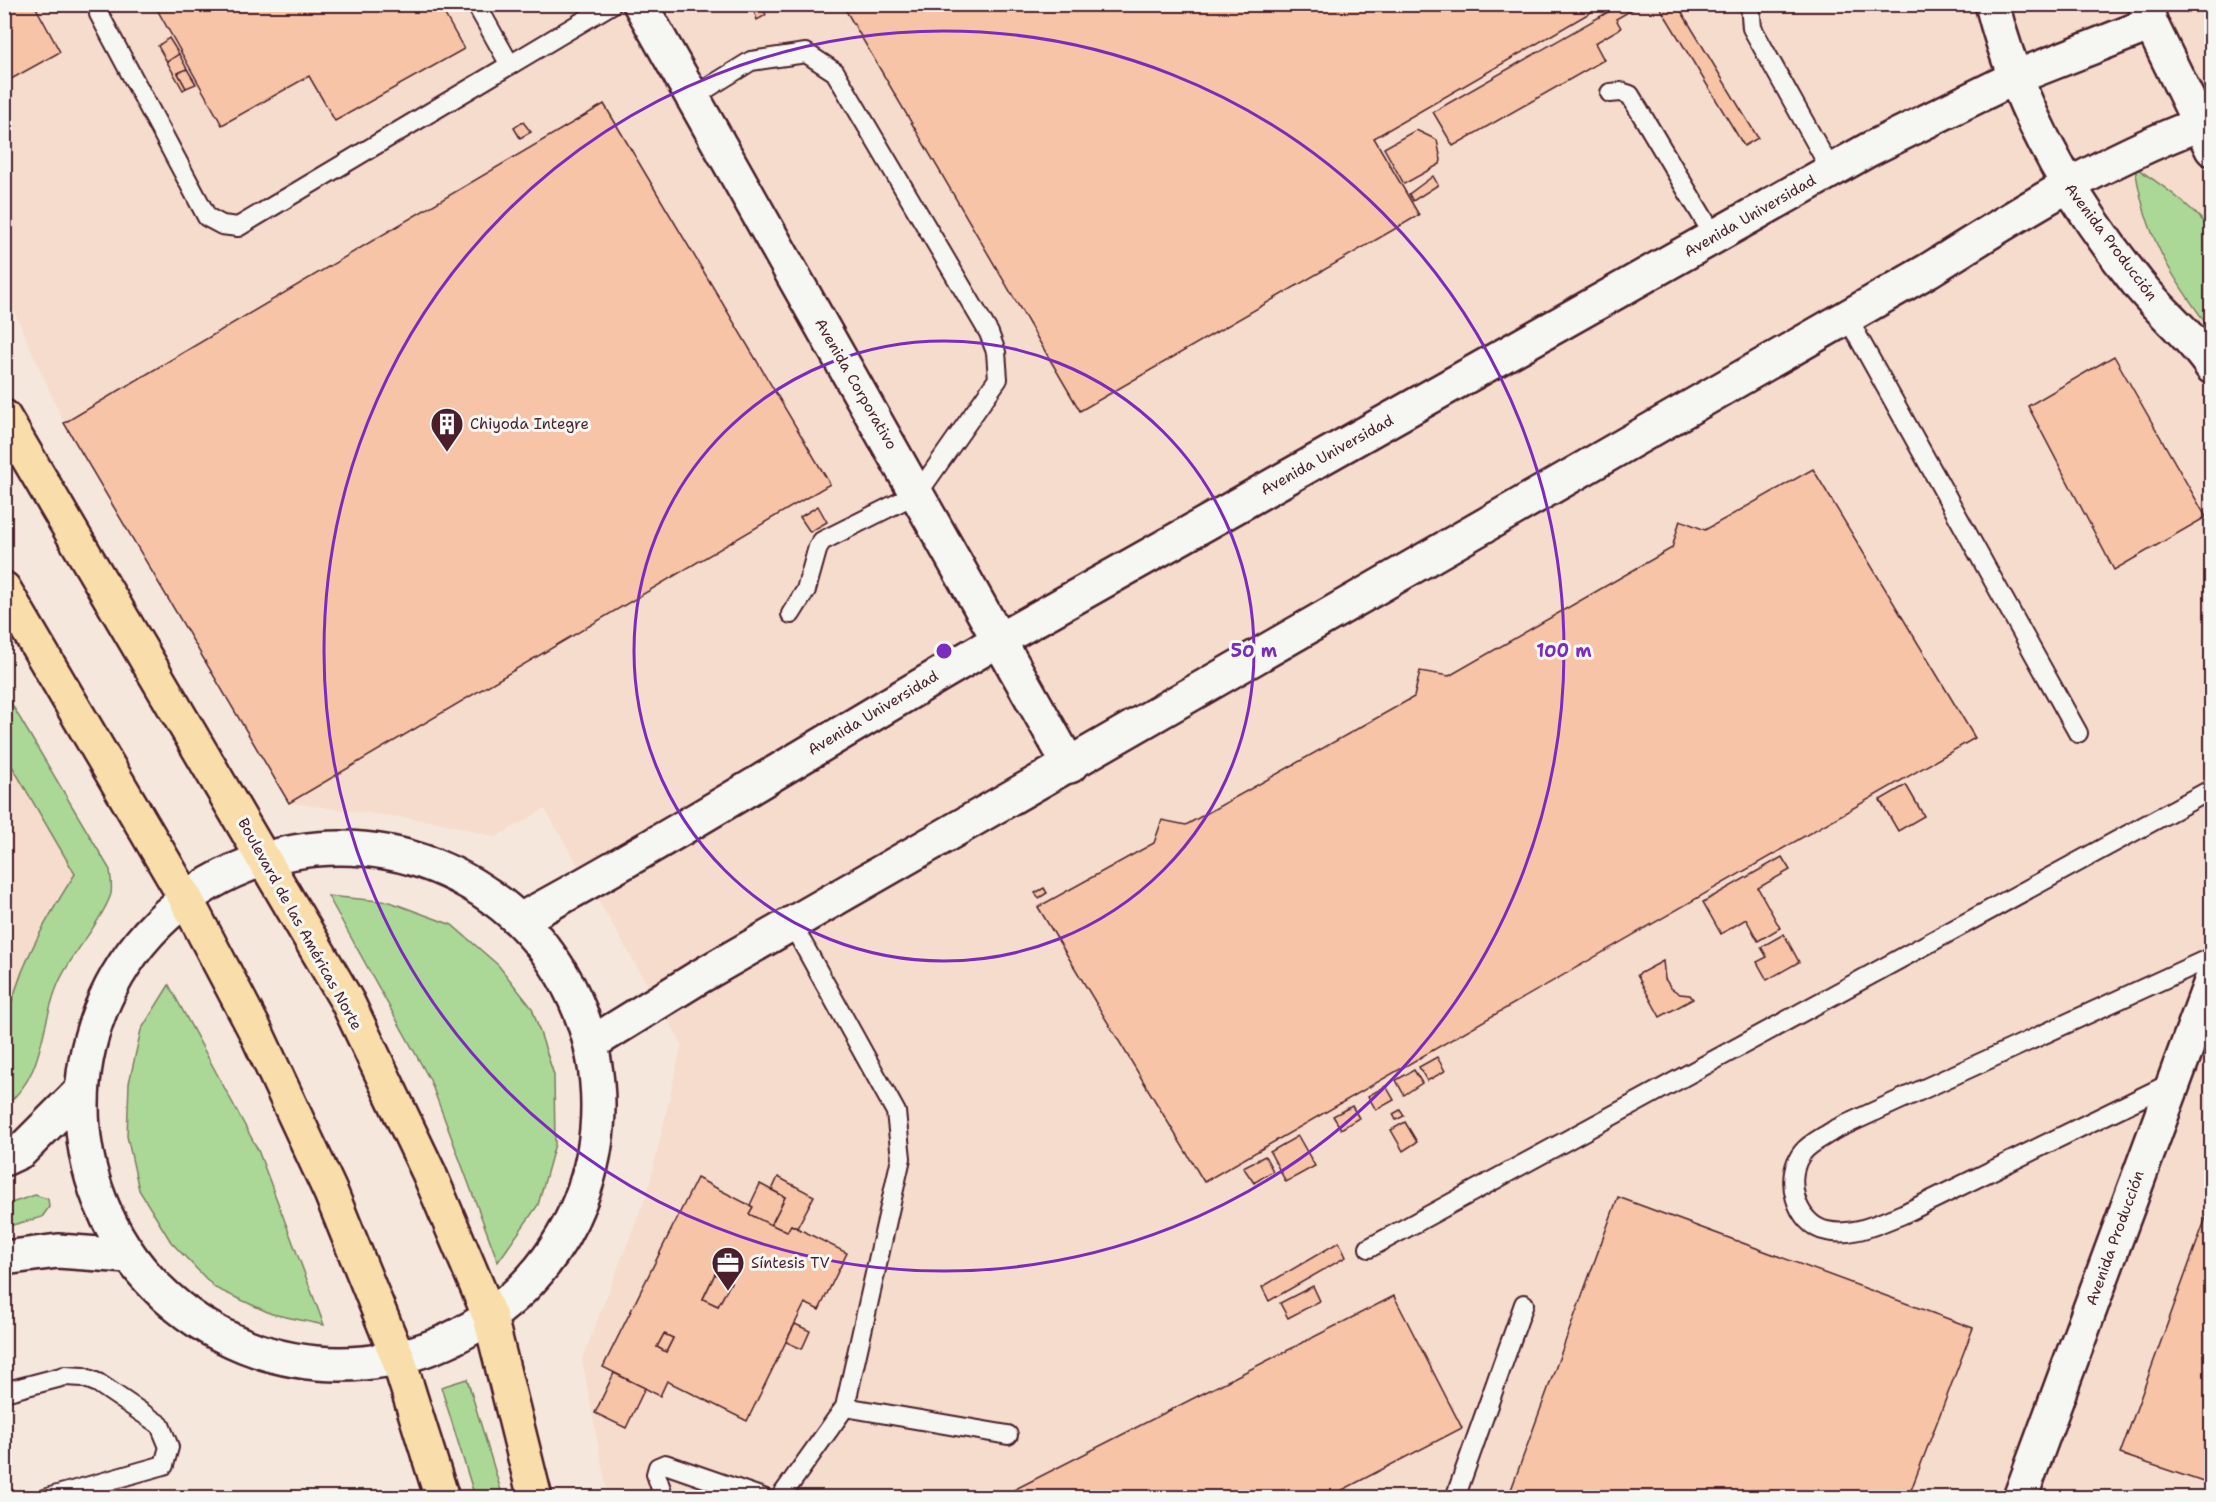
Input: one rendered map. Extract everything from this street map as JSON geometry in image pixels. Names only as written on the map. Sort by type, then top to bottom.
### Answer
[{"type":"main road","name":"Boulevard de las Américas Norte","points":[[4,417],[266,859],[346,1000],[429,1173],[490,1317],[535,1497]]},
{"type":"main road","points":[[4,589],[186,899],[256,1032],[331,1193],[398,1358],[442,1497]]},
{"type":"street","name":"Avenida Corporativo","points":[[640,4],[1070,766]]},
{"type":"street","name":"Avenida Producción","points":[[1992,4],[2014,78],[2067,186],[2137,283],[2211,366]]},
{"type":"street","name":"Avenida Universidad","points":[[520,920],[628,861],[863,718],[999,640],[1831,170],[1929,119],[2148,14]]},
{"type":"street","points":[[592,1043],[939,838],[1070,766],[1848,317],[2067,186],[2150,142],[2208,131],[2148,14]]},
{"type":"street","points":[[356,848],[401,855],[444,870],[484,891],[520,920],[552,957],[576,998],[592,1043],[600,1104],[593,1166],[571,1224],[536,1276],[490,1317],[430,1349],[398,1358],[337,1365],[267,1354],[219,1335],[169,1301],[128,1256],[106,1218],[91,1177],[82,1135],[81,1090],[91,1035],[112,984],[145,937],[186,899],[224,876],[266,859],[310,850],[356,848]]},
{"type":"street","name":"Avenida Producción","points":[[2020,1497],[2211,980]]},
{"type":"street","points":[[4,1159],[21,1150],[81,1090]]},
{"type":"street","points":[[4,1258],[58,1251],[128,1256]]},
{"type":"lane","points":[[99,4],[99,14],[207,217],[222,225],[238,227],[612,4]]},
{"type":"lane","points":[[476,4],[510,65]]},
{"type":"lane","points":[[1750,4],[1752,28],[1831,170]]},
{"type":"lane","points":[[693,97],[752,61],[806,53],[836,72],[989,333],[996,352],[998,379],[918,494],[822,541],[818,547],[806,590],[790,614]]},
{"type":"lane","points":[[1610,93],[1621,92],[1630,95],[1714,236]]},
{"type":"lane","points":[[1848,317],[2078,733]]},
{"type":"lane","points":[[1369,1248],[2211,789]]},
{"type":"lane","points":[[780,1497],[845,1407],[901,1158],[901,1138],[896,1112],[792,924]]},
{"type":"lane","points":[[2173,1082],[1903,1214],[1862,1230],[1826,1232],[1802,1215],[1791,1185],[1802,1152],[1834,1130],[2211,957]]},
{"type":"lane","points":[[1455,1497],[1524,1304]]},
{"type":"lane","points":[[4,1392],[65,1376],[83,1377],[98,1383],[160,1425],[169,1447],[164,1465],[47,1497]]},
{"type":"lane","points":[[845,1407],[1008,1435]]},
{"type":"lane","points":[[664,1497],[656,1474],[658,1467],[665,1464],[764,1497]]},
{"type":"shaded area","points":[[4,5],[2211,5],[2211,1497],[608,1497],[582,1359],[648,1191],[682,1044],[545,809],[496,837],[438,822],[289,803],[64,423],[5,291]]},
{"type":"shaded area","points":[[5,752],[75,874],[49,912],[29,954],[13,1003],[5,1042]]},
{"type":"green space","points":[[2135,167],[2188,206],[2211,233],[2213,264],[2211,330],[2183,291],[2161,254],[2145,214]]},
{"type":"green space","points":[[5,693],[110,870],[112,888],[105,909],[70,961],[58,984],[35,1065],[18,1093],[5,1106],[4,1042],[13,997],[40,933],[75,874],[5,754]]},
{"type":"green space","points":[[328,896],[390,902],[452,925],[498,965],[532,1008],[554,1075],[555,1144],[538,1205],[498,1262],[430,1080]]},
{"type":"green space","points":[[169,985],[258,1150],[324,1325],[272,1314],[215,1288],[171,1242],[139,1190],[127,1136],[129,1083],[141,1030]]},
{"type":"green space","points":[[35,1195],[48,1199],[49,1207],[42,1217],[5,1227],[5,1205]]},
{"type":"green space","points":[[467,1379],[503,1497],[475,1497],[441,1387]]},
{"type":"building","points":[[4,4],[34,4],[60,52],[4,83]]},
{"type":"building","points":[[154,4],[439,4],[464,49],[335,121],[309,76],[222,125]]},
{"type":"building","points":[[842,4],[1605,4],[1374,138],[1419,215],[1080,411]]},
{"type":"building","points":[[1622,4],[1642,4],[1616,19],[1621,28],[1595,43],[1604,60],[1453,146],[1433,112]]},
{"type":"building","points":[[1658,4],[1677,4],[1758,138],[1744,146]]},
{"type":"building","points":[[762,7],[766,15],[757,20],[754,11]]},
{"type":"building","points":[[169,38],[179,54],[167,62],[158,46]]},
{"type":"building","points":[[179,54],[187,69],[178,73],[186,88],[183,90],[167,62]]},
{"type":"building","points":[[187,69],[196,84],[186,88],[178,73]]},
{"type":"building","name":"Chiyoda Integre","points":[[604,104],[830,484],[289,803],[64,423]]},
{"type":"building","points":[[523,122],[531,132],[520,138],[514,128]]},
{"type":"building","points":[[1416,130],[1437,140],[1441,160],[1440,164],[1404,184],[1384,148]]},
{"type":"building","points":[[1433,176],[1438,185],[1413,201],[1409,194]]},
{"type":"building","points":[[2114,356],[2206,517],[2114,570],[2028,406]]},
{"type":"building","points":[[1813,469],[1975,738],[1204,1182],[1038,907],[1154,843],[1162,820],[1186,825],[1414,697],[1420,671],[1449,676],[1672,548],[1680,520],[1705,530]]},
{"type":"building","points":[[818,506],[827,522],[810,532],[800,517]]},
{"type":"building","points":[[1906,785],[1924,816],[1898,831],[1880,800]]},
{"type":"building","points":[[1782,857],[1790,870],[1758,888],[1780,928],[1758,941],[1746,919],[1721,934],[1703,902]]},
{"type":"building","points":[[1044,888],[1047,893],[1039,898],[1035,893]]},
{"type":"building","points":[[1784,934],[1799,962],[1767,980],[1757,962],[1767,957],[1761,947]]},
{"type":"building","points":[[1663,961],[1665,979],[1671,988],[1680,994],[1690,995],[1693,999],[1660,1017],[1637,975]]},
{"type":"building","points":[[1437,1057],[1445,1071],[1427,1081],[1419,1067]]},
{"type":"building","points":[[1414,1070],[1422,1083],[1404,1095],[1396,1080]]},
{"type":"building","points":[[1386,1086],[1394,1100],[1376,1110],[1368,1096]]},
{"type":"building","points":[[1352,1106],[1359,1118],[1341,1129],[1333,1116]]},
{"type":"building","points":[[1400,1110],[1404,1116],[1396,1120],[1393,1114]]},
{"type":"building","points":[[1405,1122],[1417,1142],[1403,1151],[1391,1130]]},
{"type":"building","points":[[1298,1136],[1315,1166],[1286,1182],[1270,1152]]},
{"type":"building","points":[[1265,1156],[1273,1171],[1254,1183],[1243,1167]]},
{"type":"building","points":[[778,1177],[814,1196],[797,1228],[791,1225],[787,1232],[771,1225],[785,1197],[772,1190]]},
{"type":"building","points":[[697,1178],[753,1207],[749,1214],[787,1232],[791,1225],[847,1253],[819,1310],[805,1303],[747,1421],[667,1381],[660,1396],[603,1367]],"holes":[[[715,1274],[731,1282],[718,1306],[703,1299]],[[664,1334],[673,1338],[666,1352],[657,1347]]]},
{"type":"building","points":[[760,1184],[785,1197],[771,1225],[749,1214],[753,1207],[750,1205]]},
{"type":"building","points":[[1618,1197],[1973,1328],[1908,1498],[1508,1498]]},
{"type":"building","points":[[2212,1201],[2212,1485],[2120,1454]]},
{"type":"building","points":[[1339,1242],[1346,1257],[1269,1301],[1262,1287]]},
{"type":"building","points":[[715,1274],[731,1282],[718,1306],[703,1299]]},
{"type":"building","points":[[1313,1286],[1320,1301],[1288,1318],[1280,1303]]},
{"type":"building","points":[[1394,1296],[1462,1428],[1327,1498],[998,1498]]},
{"type":"building","points":[[795,1324],[810,1331],[802,1349],[786,1342]]},
{"type":"building","points":[[664,1334],[673,1338],[666,1352],[657,1347]]},
{"type":"building","points":[[614,1373],[645,1388],[626,1428],[595,1413]]},
{"type":"place","name":"Chiyoda Integre","points":[[447,453]]},
{"type":"place","name":"Síntesis TV","points":[[728,1292]]}]
